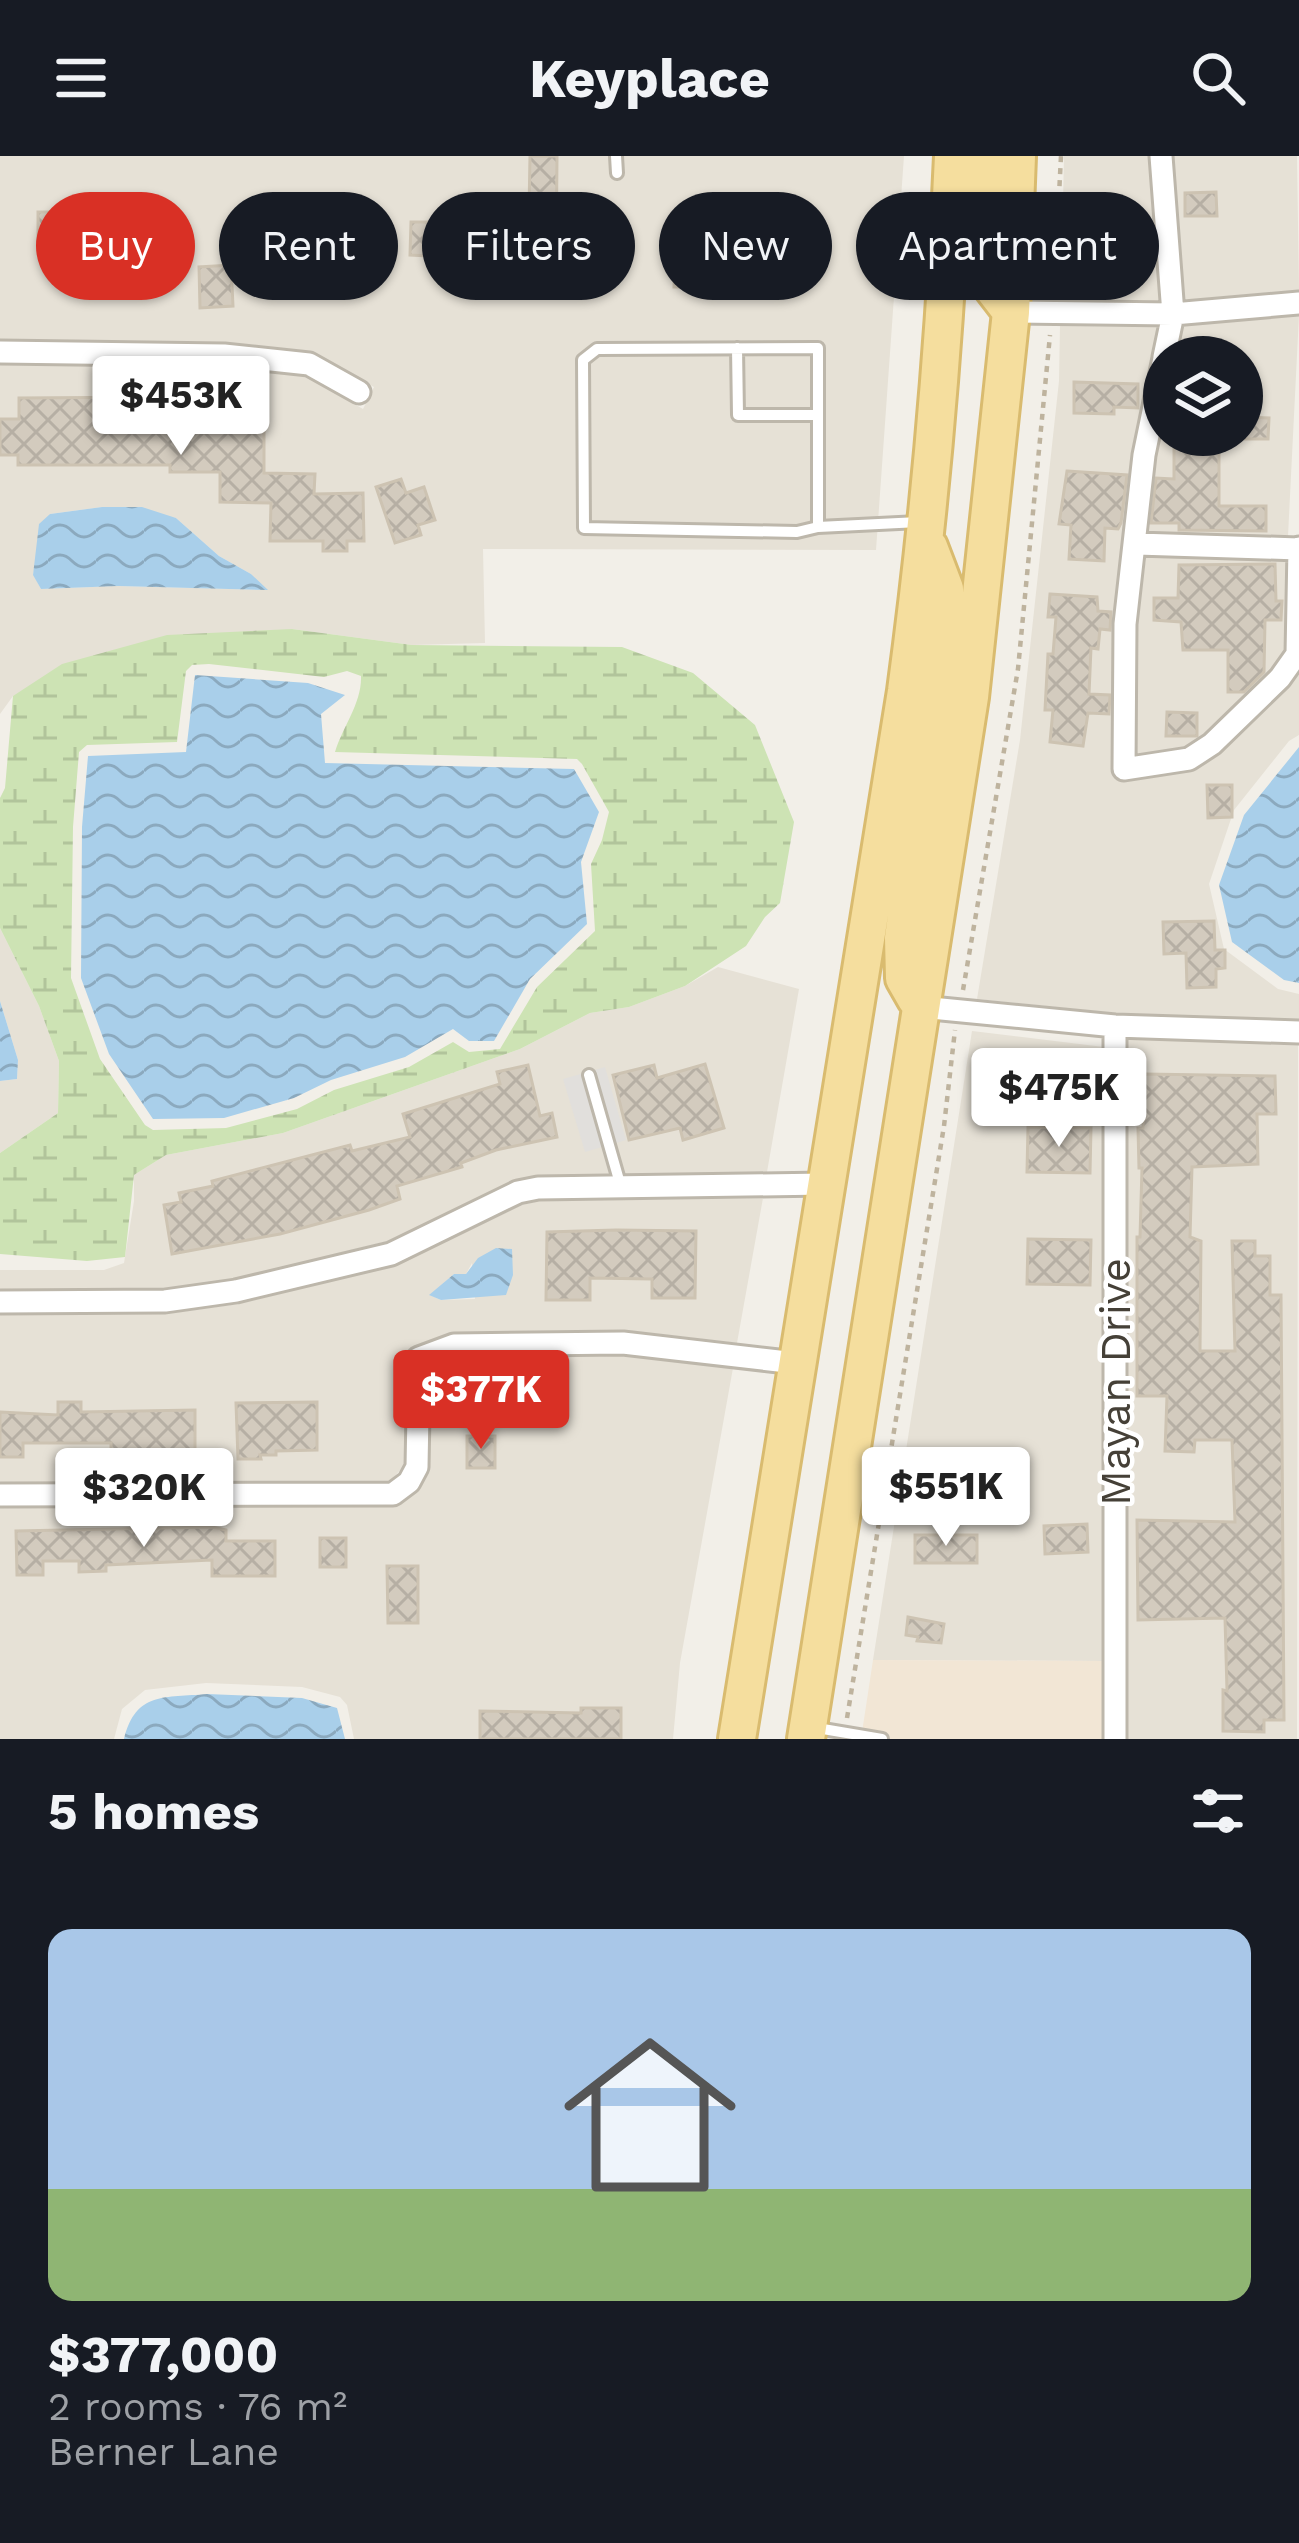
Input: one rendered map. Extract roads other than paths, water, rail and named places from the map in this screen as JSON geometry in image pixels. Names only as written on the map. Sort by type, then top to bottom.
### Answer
[{"type":"main road","points":[[737,1739],[867,939],[927,530],[946,307],[952,156]]},
{"type":"main road","points":[[986,156],[988,283],[1011,312]]},
{"type":"main road","points":[[807,1732],[970,697],[1011,312],[1016,156]]},
{"type":"main road","points":[[921,1007],[904,978],[903,938],[944,644],[944,589],[927,530]]},
{"type":"street","points":[[1161,156],[1173,314],[1168,336]]},
{"type":"street","points":[[1011,312],[1173,314],[1299,303]]},
{"type":"street","points":[[0,352],[224,355],[309,364],[359,392]]},
{"type":"street","points":[[1137,544],[1299,548],[1297,654],[1280,678],[1190,760],[1124,770],[1125,624],[1144,456]]},
{"type":"street","points":[[921,1007],[1115,1026],[1299,1032]]},
{"type":"street","name":"Mayan Drive","points":[[1115,1026],[1115,1739]]},
{"type":"street","points":[[0,1302],[188,1300],[391,1254],[518,1192],[538,1188],[824,1184]]},
{"type":"street","points":[[0,1495],[393,1494],[409,1483],[417,1467],[418,1358],[454,1345],[623,1343],[796,1363]]},
{"type":"lane","points":[[616,156],[617,173]]},
{"type":"lane","points":[[737,348],[738,416],[818,415]]},
{"type":"lane","points":[[818,526],[818,348],[597,349],[583,360],[584,528],[927,530]]},
{"type":"lane","points":[[590,1075],[621,1188]]},
{"type":"lane","points":[[807,1732],[882,1739]]},
{"type":"water","points":[[142,507],[176,518],[268,590],[41,589],[33,575],[39,524],[50,514]]},
{"type":"water","points":[[195,675],[308,683],[345,695],[321,714],[325,763],[574,769],[599,812],[581,862],[587,924],[530,979],[494,1041],[469,1041],[453,1029],[405,1057],[331,1080],[294,1098],[224,1118],[153,1119],[109,1054],[81,978],[82,827],[88,756],[186,752]]},
{"type":"water","points":[[1299,747],[1299,983],[1284,980],[1232,942],[1219,885],[1244,815]]},
{"type":"water","points":[[0,1001],[18,1060],[17,1079],[0,1081]]},
{"type":"water","points":[[496,1248],[512,1249],[513,1275],[506,1295],[441,1300],[429,1295],[454,1274],[466,1274],[478,1258]]},
{"type":"water","points":[[165,1697],[302,1698],[337,1708],[345,1739],[124,1739],[129,1723],[144,1705]]}]
